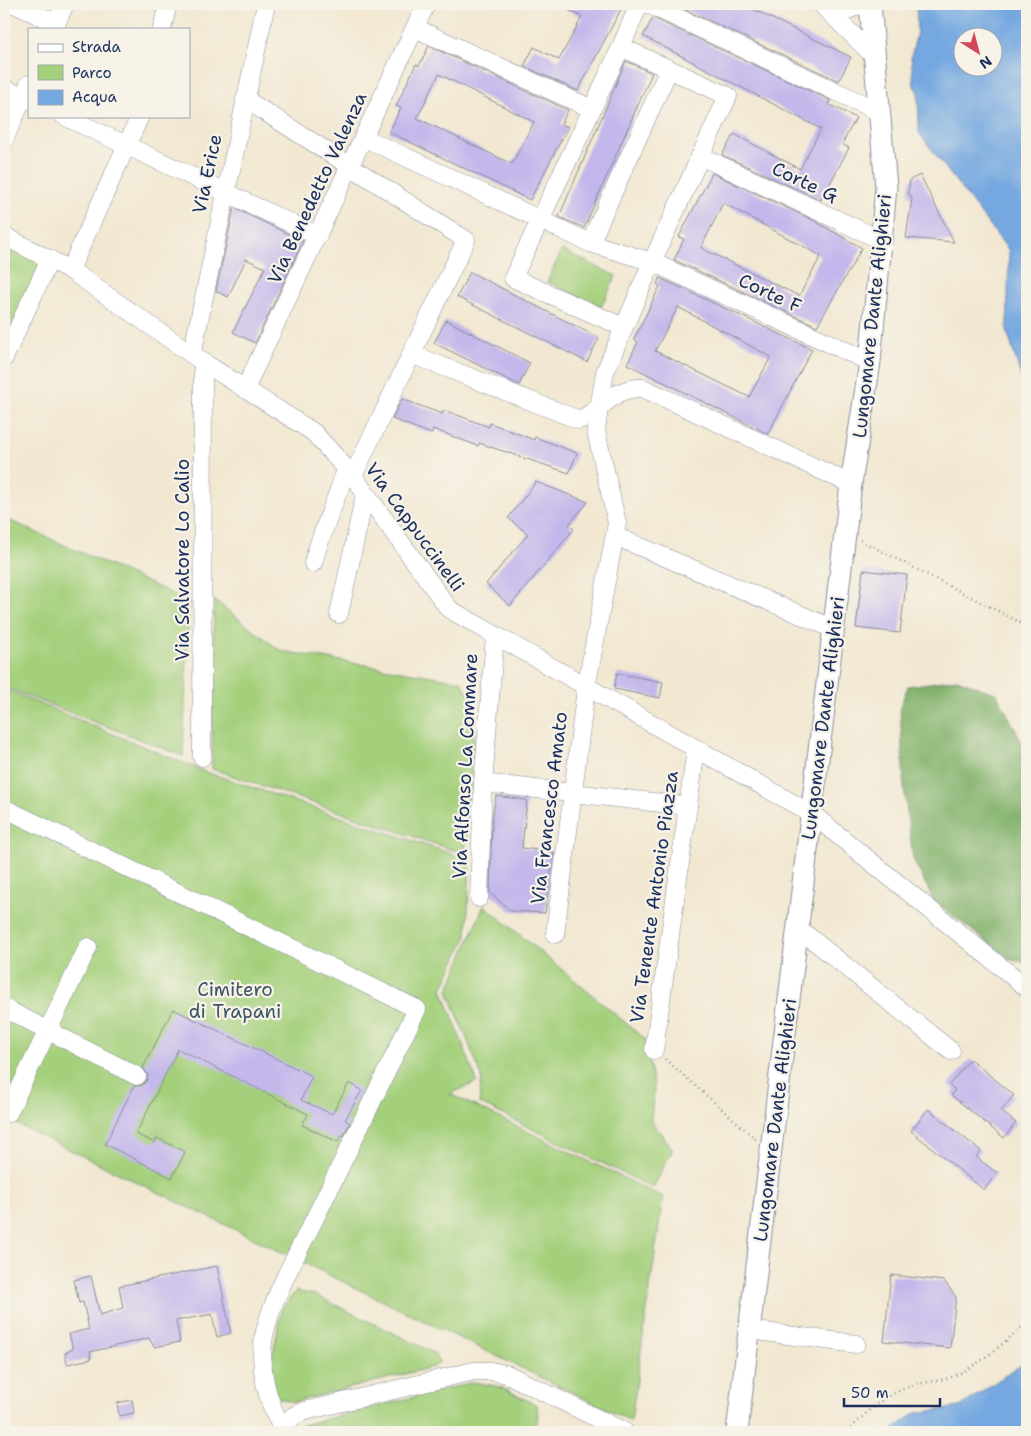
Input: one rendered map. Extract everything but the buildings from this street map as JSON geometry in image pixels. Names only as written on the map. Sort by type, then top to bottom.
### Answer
[{"type":"main road","name":"Lungomare Dante Alighieri","points":[[737,1432],[846,532],[870,362],[883,241],[886,187],[870,4]]},
{"type":"street","points":[[14,4],[55,26],[65,4]]},
{"type":"street","points":[[162,28],[168,4]]},
{"type":"street","name":"Via Erice","points":[[197,358],[225,192],[266,4]]},
{"type":"street","name":"Via Benedetto Valenza","points":[[245,390],[350,166],[365,138],[426,4]]},
{"type":"street","points":[[620,334],[513,278],[621,47],[638,9],[637,4]]},
{"type":"street","points":[[648,4],[880,112]]},
{"type":"street","points":[[824,6],[838,12],[851,10],[860,4]]},
{"type":"street","points":[[824,6],[874,56]]},
{"type":"street","points":[[415,28],[592,109]]},
{"type":"street","points":[[621,47],[728,96],[705,159],[652,262],[605,372],[596,431],[617,523],[615,536],[834,629]]},
{"type":"street","points":[[590,243],[669,69]]},
{"type":"street","points":[[4,88],[27,94],[4,140]]},
{"type":"street","points":[[245,99],[466,240],[411,354],[337,497],[324,525],[313,563]]},
{"type":"street","points":[[68,118],[318,236]]},
{"type":"street","points":[[70,270],[139,118]]},
{"type":"street","name":"Corte F","points":[[365,138],[590,243],[652,262],[870,362]]},
{"type":"street","name":"Corte G","points":[[705,159],[883,241]]},
{"type":"street","name":"Via Cappuccinelli","points":[[4,236],[70,270],[197,358],[313,432],[349,473],[449,609],[812,814],[1027,988]]},
{"type":"street","points":[[4,358],[50,259]]},
{"type":"street","points":[[411,354],[579,420],[599,408],[616,394],[629,388],[643,388],[852,484]]},
{"type":"street","name":"Via Salvatore Lo Calio","points":[[197,358],[202,757]]},
{"type":"street","points":[[339,614],[365,494]]},
{"type":"street","name":"Via Francesco Amato","points":[[555,934],[586,688],[615,536]]},
{"type":"street","name":"Via Alfonso La Commare","points":[[479,898],[483,782],[494,636]]},
{"type":"street","name":"Via Tenente Antonio Piazza","points":[[654,1050],[696,749]]},
{"type":"street","points":[[483,782],[688,806]]},
{"type":"street","points":[[4,808],[417,1009],[294,1260],[264,1334],[262,1354],[265,1381],[273,1412],[281,1430],[293,1416],[305,1411],[474,1371],[507,1374],[625,1432]]},
{"type":"street","points":[[798,928],[951,1052]]},
{"type":"street","points":[[8,1113],[88,947]]},
{"type":"street","points":[[4,1008],[137,1076]]},
{"type":"street","points":[[749,1330],[856,1344]]},
{"type":"path","points":[[846,532],[1027,626]]},
{"type":"path","points":[[654,1050],[771,1152]]},
{"type":"path","points":[[848,1432],[880,1401],[904,1388],[923,1383],[938,1382],[957,1374],[982,1360],[1027,1323]]},
{"type":"green space","points":[[4,242],[45,261],[4,346]]},
{"type":"green space","points":[[562,250],[616,276],[601,307],[547,282]]},
{"type":"green space","points":[[4,518],[189,601],[183,756],[4,687]]},
{"type":"green space","points":[[214,600],[281,651],[461,681],[473,700],[474,738],[465,854],[212,769]]},
{"type":"green space","points":[[957,679],[997,694],[1027,752],[1027,963],[1008,958],[934,901],[913,859],[904,788],[900,707],[908,686]]},
{"type":"green space","name":"Cimitero di Trapani","points":[[4,689],[203,771],[470,860],[467,936],[442,989],[477,1082],[450,1094],[663,1197],[631,1421],[4,1118]]},
{"type":"green space","points":[[484,905],[645,1039],[654,1086],[651,1121],[673,1149],[653,1188],[479,1103],[482,1077],[448,991]]},
{"type":"green space","points":[[296,1291],[315,1295],[424,1348],[435,1354],[439,1363],[433,1367],[294,1402],[279,1398],[272,1387],[269,1373],[282,1308]]},
{"type":"green space","points":[[474,1382],[500,1387],[537,1405],[538,1416],[535,1432],[290,1432],[299,1426]]},
{"type":"water","points":[[916,4],[1027,4],[1027,396],[1007,331],[1009,251],[919,133],[918,90],[914,87],[911,57],[917,32]]},
{"type":"water","points":[[1027,1360],[1027,1432],[889,1432],[916,1413],[960,1407]]}]
